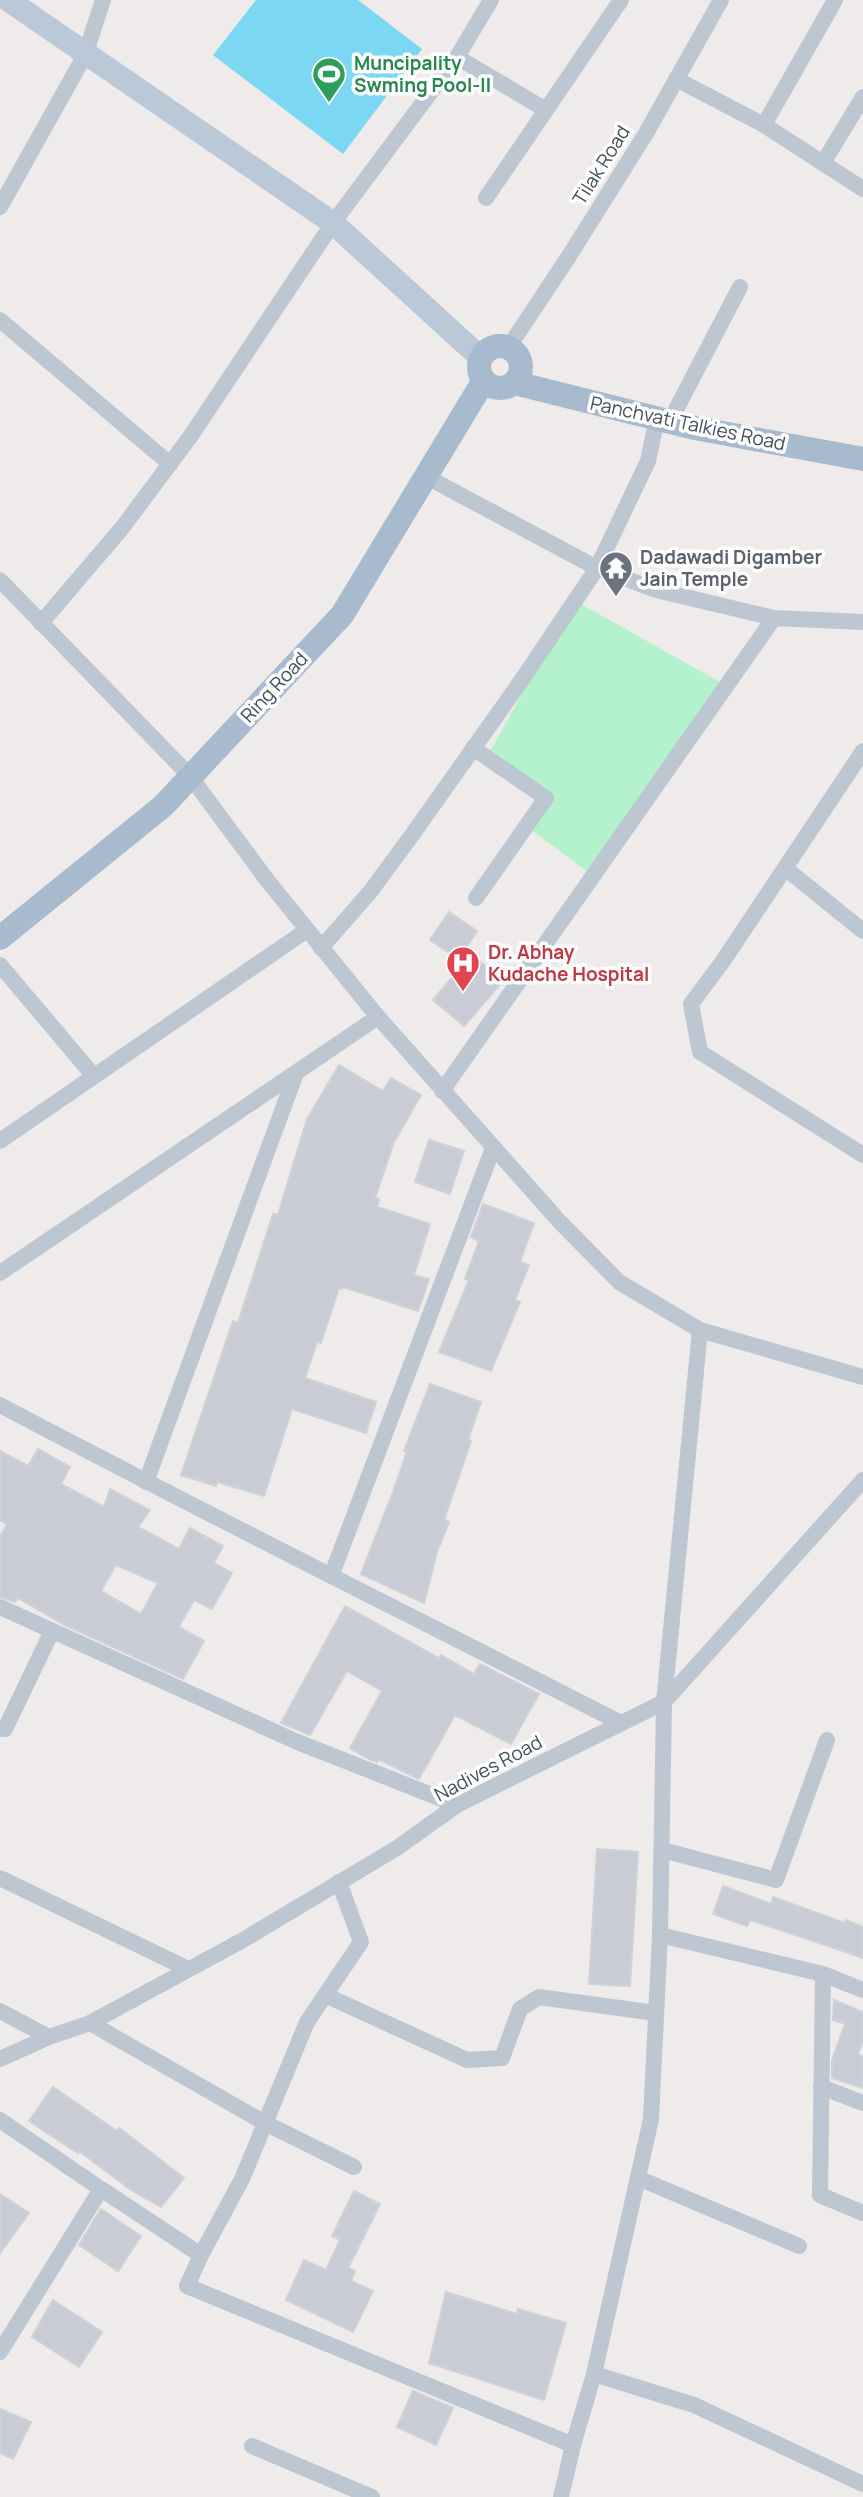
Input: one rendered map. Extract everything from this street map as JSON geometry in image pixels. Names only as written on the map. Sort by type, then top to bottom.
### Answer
[{"type":"main road","points":[[8,0],[333,223],[482,370],[489,386],[502,389],[515,383],[519,377],[521,363],[514,351],[494,347],[488,350],[482,370]]},
{"type":"main road","name":"Ring Road","points":[[0,939],[163,806],[342,615],[425,476],[482,370]]},
{"type":"main road","name":"Panchvati Talkies Road","points":[[515,383],[663,420],[863,459]]},
{"type":"street","points":[[0,207],[85,55],[103,0]]},
{"type":"street","points":[[41,622],[122,528],[170,464],[333,223],[457,57],[491,0]]},
{"type":"street","points":[[486,198],[621,0]]},
{"type":"street","name":"Tilak Road","points":[[508,348],[645,135],[721,0]]},
{"type":"street","points":[[764,125],[835,0]]},
{"type":"street","points":[[457,57],[546,110]]},
{"type":"street","points":[[677,79],[764,125],[863,189]]},
{"type":"street","points":[[823,163],[863,97]]},
{"type":"street","points":[[321,948],[370,892],[519,684],[597,568],[648,461],[663,420],[740,286]]},
{"type":"street","points":[[0,320],[170,464]]},
{"type":"street","points":[[425,476],[597,568],[656,590],[774,618],[863,622]]},
{"type":"street","points":[[0,580],[190,776],[321,948],[378,1017],[559,1221],[619,1282],[700,1330],[863,1377]]},
{"type":"street","points":[[442,1091],[774,618]]},
{"type":"street","points":[[473,748],[546,798],[476,898]]},
{"type":"street","points":[[863,751],[723,961],[691,1004],[701,1052],[863,1154]]},
{"type":"street","points":[[785,868],[863,931]]},
{"type":"street","points":[[0,1141],[307,930]]},
{"type":"street","points":[[0,965],[93,1075]]},
{"type":"street","points":[[0,1273],[378,1017]]},
{"type":"street","points":[[146,1482],[296,1073]]},
{"type":"street","points":[[332,1574],[493,1148]]},
{"type":"street","points":[[561,2497],[594,2374],[651,2119],[660,1935],[664,1702],[700,1330]]},
{"type":"street","points":[[0,1405],[621,1723]]},
{"type":"street","name":"Nadives Road","points":[[0,2059],[49,2037],[90,2024],[243,1940],[397,1847],[457,1805],[664,1702],[863,1480]]},
{"type":"street","points":[[0,1607],[295,1741],[457,1805]]},
{"type":"street","points":[[0,1729],[5,1729],[52,1631]]},
{"type":"street","points":[[662,1850],[776,1880],[827,1740]]},
{"type":"street","points":[[0,1878],[188,1969]]},
{"type":"street","points":[[339,1882],[361,1942],[307,2022],[242,2179],[187,2286],[573,2445]]},
{"type":"street","points":[[660,1935],[823,1974],[863,1990]]},
{"type":"street","points":[[823,1974],[820,2195],[863,2213]]},
{"type":"street","points":[[325,1995],[467,2060],[502,2057],[520,2008],[539,1997],[656,2013]]},
{"type":"street","points":[[0,2011],[49,2037]]},
{"type":"street","points":[[90,2024],[265,2123],[354,2167]]},
{"type":"street","points":[[821,2087],[863,2103]]},
{"type":"street","points":[[0,2120],[201,2255]]},
{"type":"street","points":[[638,2178],[799,2246]]},
{"type":"street","points":[[0,2352],[101,2189]]},
{"type":"street","points":[[594,2374],[694,2405],[863,2484]]},
{"type":"street","points":[[253,2446],[372,2497]]},
{"type":"green space","points":[[574,600],[727,686],[593,876],[526,826],[545,798],[487,757]]},
{"type":"water","name":"Muncipality Swming Pool-II","points":[[256,0],[358,0],[422,49],[343,154],[213,55]]},
{"type":"building","points":[[449,912],[477,931],[459,959],[430,940]]},
{"type":"building","points":[[472,954],[503,981],[464,1026],[433,1000]]},
{"type":"building","points":[[339,1065],[383,1091],[391,1078],[421,1095],[394,1142],[375,1198],[379,1199],[377,1207],[430,1224],[414,1275],[429,1279],[418,1311],[339,1288],[321,1343],[317,1342],[305,1378],[376,1402],[366,1433],[292,1409],[264,1496],[181,1475],[233,1321],[238,1323],[273,1214],[278,1215],[307,1119]]},
{"type":"building","points":[[429,1140],[464,1151],[450,1194],[415,1182]]},
{"type":"building","points":[[483,1204],[534,1223],[520,1262],[529,1265],[515,1300],[520,1302],[491,1371],[439,1352],[469,1280],[465,1279],[479,1241],[471,1237]]},
{"type":"building","points":[[430,1384],[481,1402],[468,1440],[471,1441],[444,1520],[449,1522],[437,1552],[424,1603],[361,1574]]},
{"type":"building","points":[[38,1449],[70,1467],[61,1484],[104,1507],[110,1489],[150,1510],[138,1527],[179,1549],[190,1528],[223,1546],[214,1563],[232,1573],[212,1609],[194,1600],[179,1627],[204,1641],[183,1679],[63,1624],[18,1598],[15,1602],[0,1597],[0,1537],[7,1524],[0,1520],[0,1451],[28,1466]],"holes":[[[116,1565],[158,1583],[141,1614],[101,1591]]]},
{"type":"building","points":[[345,1606],[439,1658],[441,1655],[474,1674],[480,1664],[539,1694],[511,1744],[455,1715],[419,1779],[378,1759],[377,1762],[371,1760],[350,1748],[382,1691],[347,1671],[310,1735],[281,1723]]},
{"type":"building","points":[[597,1849],[638,1852],[630,1986],[589,1984]]},
{"type":"building","points":[[723,1886],[771,1904],[773,1897],[863,1927],[863,1958],[750,1920],[747,1926],[713,1914]]},
{"type":"building","points":[[834,2000],[863,2012],[863,2040],[858,2054],[863,2057],[863,2088],[832,2078],[832,2060],[845,2024],[833,2020]]},
{"type":"building","points":[[53,2087],[117,2131],[119,2128],[184,2178],[161,2207],[131,2190],[79,2151],[78,2153],[29,2121]]},
{"type":"building","points":[[354,2191],[380,2204],[348,2268],[355,2271],[351,2281],[373,2291],[353,2332],[286,2300],[304,2260],[326,2270],[340,2240],[332,2236]]},
{"type":"building","points":[[0,2194],[29,2213],[0,2253]]},
{"type":"building","points":[[101,2209],[141,2236],[118,2271],[79,2245]]},
{"type":"building","points":[[446,2292],[517,2314],[518,2309],[566,2323],[544,2400],[429,2363]]},
{"type":"building","points":[[53,2300],[102,2332],[79,2367],[32,2337]]},
{"type":"building","points":[[413,2391],[453,2408],[436,2445],[397,2427]]},
{"type":"building","points":[[0,2409],[31,2422],[13,2459],[0,2453]]},
{"type":"place","name":"Muncipality Swming Pool-II","points":[[329,104]]},
{"type":"place","name":"Dadawadi Digamber Jain Temple","points":[[616,598]]},
{"type":"place","name":"Dr. Abhay Kudache Hospital","points":[[463,993]]}]
